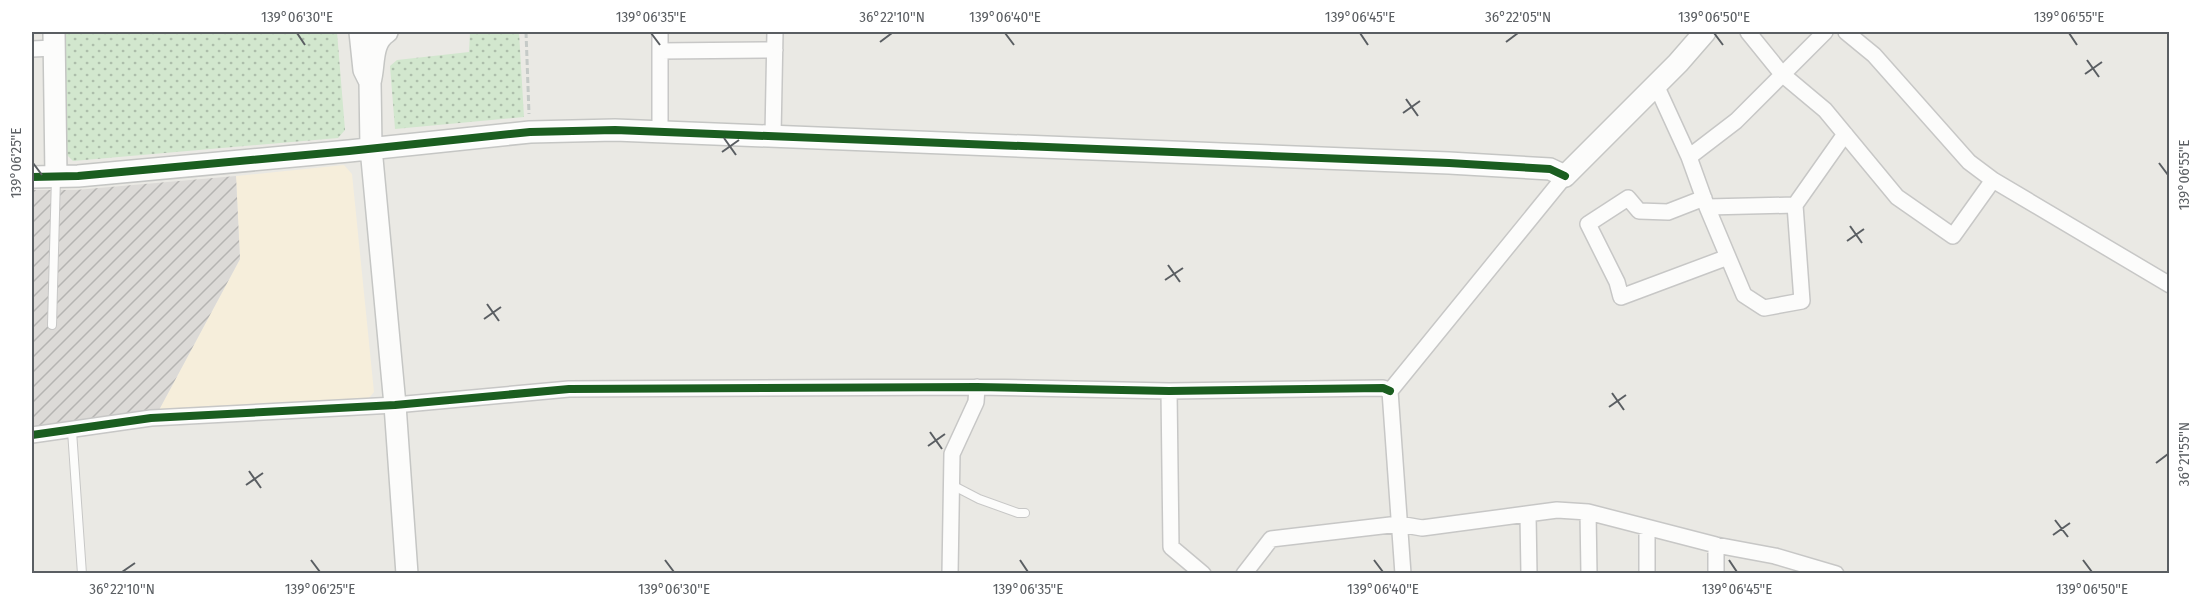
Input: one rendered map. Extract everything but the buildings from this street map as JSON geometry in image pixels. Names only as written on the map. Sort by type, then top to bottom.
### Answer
[{"type":"street","points":[[360,32],[364,70],[370,82]]},
{"type":"street","points":[[387,32],[378,40],[375,47],[370,82],[371,148],[395,405],[407,573]]},
{"type":"street","points":[[660,32],[660,131]]},
{"type":"street","points":[[773,135],[775,32]]},
{"type":"street","points":[[1403,573],[1390,391],[1565,176],[1656,85],[1705,32]]},
{"type":"street","points":[[1748,32],[1782,74],[1826,110],[1897,197],[1953,236],[1993,180]]},
{"type":"street","points":[[1689,158],[1736,121],[1826,32]]},
{"type":"street","points":[[1845,32],[1874,55],[1970,162],[1993,180],[2169,285]]},
{"type":"street","points":[[32,49],[54,40],[56,176]]},
{"type":"street","points":[[660,51],[774,50]]},
{"type":"street","points":[[1656,85],[1689,158],[1744,295],[1764,308],[1802,302],[1795,205],[1845,134]]},
{"type":"street","points":[[32,177],[78,176],[530,132],[615,130],[1449,163],[1550,169],[1565,176]]},
{"type":"street","points":[[1728,257],[1621,297],[1617,282],[1588,224],[1628,198],[1639,211],[1668,212],[1706,202],[1795,205]]},
{"type":"street","points":[[32,435],[151,418],[395,405],[569,389],[977,387],[1169,391],[1383,388],[1390,391]]},
{"type":"street","points":[[950,573],[952,454],[976,402],[977,387]]},
{"type":"street","points":[[1169,391],[1171,547],[1203,573]]},
{"type":"street","points":[[1244,573],[1271,539],[1399,524],[1422,528],[1557,510],[1588,512],[1716,545],[1775,556],[1836,573]]},
{"type":"street","points":[[1588,512],[1590,573]]},
{"type":"street","points":[[1528,515],[1529,573]]},
{"type":"street","points":[[1647,528],[1647,573]]},
{"type":"street","points":[[1716,545],[1716,573]]},
{"type":"lane","points":[[52,325],[56,176]]},
{"type":"lane","points":[[72,431],[82,573]]},
{"type":"lane","points":[[952,485],[979,499],[1018,513],[1025,513]]},
{"type":"path","points":[[526,32],[530,132]]},
{"type":"shaded area","points":[[344,165],[352,174],[374,392],[369,398],[159,410],[240,259],[236,176]]},
{"type":"shaded area","points":[[236,176],[240,259],[159,410],[32,429],[32,190],[76,190]]},
{"type":"green space","points":[[64,32],[337,32],[345,130],[338,138],[73,161],[66,154]]},
{"type":"green space","points":[[470,32],[519,32],[524,117],[395,129],[390,66],[397,60],[469,52]]},
{"type":"cycle path","points":[[32,177],[78,176],[530,132],[615,130],[1449,163],[1550,169],[1565,176]]},
{"type":"cycle path","points":[[32,435],[151,418],[395,405],[569,389],[977,387],[1169,391],[1383,388],[1390,391]]}]
